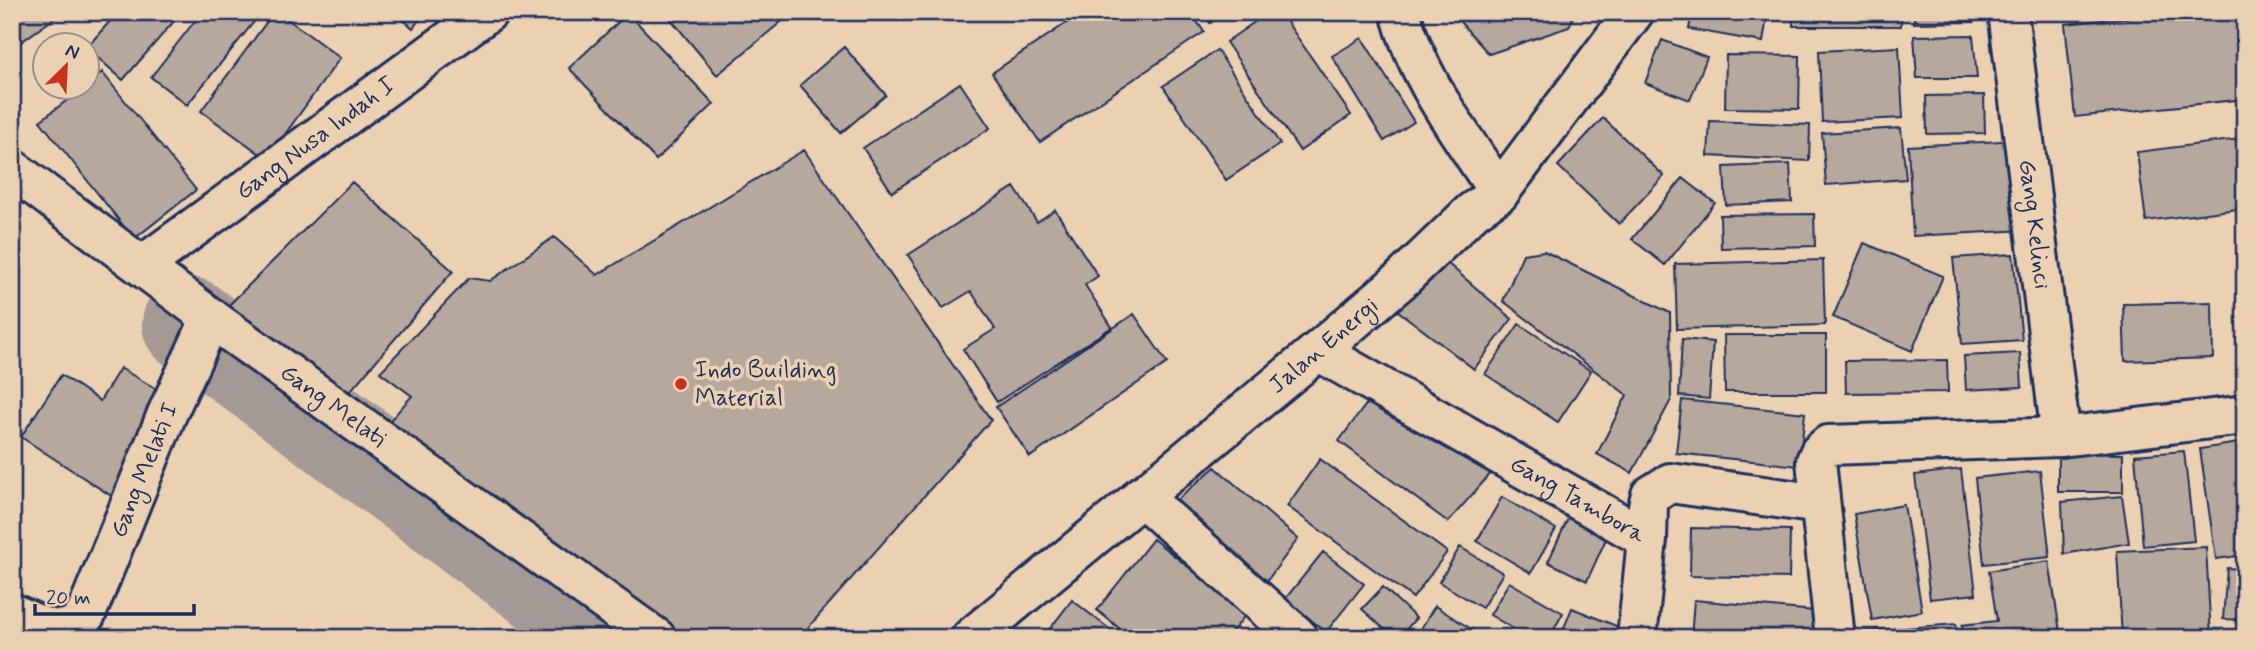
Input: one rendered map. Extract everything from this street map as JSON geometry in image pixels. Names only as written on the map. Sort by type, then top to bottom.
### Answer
[{"type":"main road","name":"Gang Nusa Indah I","points":[[143,265],[488,12]]},
{"type":"main road","points":[[1400,12],[1405,32],[1423,75],[1499,193]]},
{"type":"main road","name":"Jalan Energi","points":[[980,635],[1141,496],[1400,281],[1473,211],[1499,193],[1634,12]]},
{"type":"main road","name":"Gang Kelinci","points":[[2008,12],[2061,437]]},
{"type":"main road","name":"Gang Melati","points":[[12,169],[143,265],[209,324],[656,638]]},
{"type":"main road","name":"Gang Melati I","points":[[12,613],[52,629],[78,626],[86,614],[167,414],[209,324]]},
{"type":"main road","name":"Gang Tambora","points":[[1318,351],[1647,539],[1651,495],[1670,483],[1820,504]]},
{"type":"main road","points":[[1835,638],[1816,461],[1820,452],[1828,446],[2061,437],[2245,415]]},
{"type":"main road","points":[[1141,496],[1297,638]]},
{"type":"main road","points":[[1637,638],[1647,539]]},
{"type":"building","points":[[12,12],[63,12],[18,44],[12,35]]},
{"type":"building","points":[[118,12],[182,12],[123,80],[102,61],[100,32]]},
{"type":"building","points":[[202,12],[262,12],[187,105],[151,77]]},
{"type":"building","points":[[274,12],[278,12],[340,58],[267,159],[201,111]]},
{"type":"building","points":[[394,12],[425,12],[413,28]]},
{"type":"building","points":[[665,12],[782,12],[787,17],[717,75]]},
{"type":"building","points":[[1083,12],[1191,12],[1204,32],[1040,142],[992,73]]},
{"type":"building","points":[[1204,12],[1228,12],[1210,23]]},
{"type":"building","points":[[1269,12],[1280,12],[1351,115],[1300,151],[1226,42]]},
{"type":"building","points":[[1451,12],[1575,12],[1569,27],[1489,54]]},
{"type":"building","points":[[1692,12],[1768,12],[1763,42],[1689,29]]},
{"type":"building","points":[[1793,12],[1901,12],[1901,26],[1793,26]]},
{"type":"building","points":[[1914,12],[1974,12],[1974,22],[1914,23]]},
{"type":"building","points":[[2181,12],[2245,12],[2245,99],[2075,117],[2065,24]]},
{"type":"building","points":[[628,13],[714,104],[656,160],[569,68]]},
{"type":"building","points":[[1973,35],[1977,78],[1917,78],[1914,36]]},
{"type":"building","points":[[1362,38],[1414,122],[1384,141],[1332,56]]},
{"type":"building","points":[[1662,40],[1707,57],[1690,100],[1645,83]]},
{"type":"building","points":[[844,47],[886,95],[841,133],[800,85]]},
{"type":"building","points":[[1899,47],[1903,118],[1822,122],[1819,51]]},
{"type":"building","points":[[1217,50],[1280,144],[1226,180],[1163,86]]},
{"type":"building","points":[[1726,55],[1800,56],[1799,109],[1725,108]]},
{"type":"building","points":[[102,72],[196,190],[134,239],[40,121],[65,102],[102,102]]},
{"type":"building","points":[[960,83],[990,128],[892,192],[863,148]]},
{"type":"building","points":[[1984,95],[1985,133],[1927,134],[1926,96]]},
{"type":"building","points":[[2245,114],[2245,143],[2240,115]]},
{"type":"building","points":[[1603,118],[1664,176],[1619,224],[1558,166]]},
{"type":"building","points":[[1710,121],[1810,125],[1809,161],[1708,156]]},
{"type":"building","points":[[1901,128],[1906,179],[1826,185],[1822,133]]},
{"type":"building","points":[[2239,139],[2245,178],[2245,208],[2146,221],[2137,152]]},
{"type":"building","points":[[2020,140],[2026,230],[1913,236],[1908,146]]},
{"type":"building","name":"Indo Building Material","points":[[804,150],[991,420],[799,638],[676,638],[385,426],[412,396],[380,372],[469,278],[490,281],[554,237],[597,275]]},
{"type":"building","points":[[1790,164],[1792,202],[1726,205],[1724,167]]},
{"type":"building","points":[[1683,178],[1715,203],[1665,265],[1632,239]]},
{"type":"building","points":[[352,182],[453,271],[340,403],[220,314]]},
{"type":"building","points":[[1014,187],[1037,222],[1055,210],[1098,276],[1085,285],[1112,327],[997,402],[963,349],[995,329],[971,291],[943,308],[908,255]]},
{"type":"building","points":[[1814,214],[1815,246],[1721,248],[1720,215]]},
{"type":"building","points":[[1864,243],[1943,276],[1912,351],[1833,317]]},
{"type":"building","points":[[1544,251],[1670,313],[1671,400],[1632,473],[1597,454],[1627,395],[1503,301],[1523,254]]},
{"type":"building","points":[[2013,254],[2022,340],[1962,344],[1953,258]]},
{"type":"building","points":[[1439,256],[1512,319],[1474,369],[1385,301]]},
{"type":"building","points":[[1823,260],[1825,325],[1677,329],[1675,264]]},
{"type":"building","points":[[2212,302],[2213,358],[2125,361],[2123,304]]},
{"type":"building","points":[[1134,314],[1167,363],[1030,457],[996,407]]},
{"type":"building","points":[[1519,324],[1591,371],[1558,422],[1485,374]]},
{"type":"building","points":[[1724,335],[1826,335],[1826,392],[1725,392]]},
{"type":"building","points":[[1682,339],[1713,342],[1709,399],[1679,396]]},
{"type":"building","points":[[2020,353],[2022,387],[1966,390],[1964,356]]},
{"type":"building","points":[[1947,360],[1948,392],[1846,393],[1845,361]]},
{"type":"building","points":[[120,368],[165,394],[113,497],[21,437],[61,375],[100,401]]},
{"type":"building","points":[[1373,395],[1500,463],[1448,522],[1339,441]]},
{"type":"building","points":[[1682,400],[1805,413],[1799,466],[1676,453]]},
{"type":"building","points":[[2245,442],[2245,555],[2216,559],[2200,449]]},
{"type":"building","points":[[2184,451],[2194,541],[2143,546],[2135,455]]},
{"type":"building","points":[[2058,453],[2123,454],[2123,492],[2058,492]]},
{"type":"building","points":[[1320,459],[1447,552],[1413,598],[1287,506]]},
{"type":"building","points":[[1215,467],[1298,539],[1263,586],[1164,511]]},
{"type":"building","points":[[1961,469],[1976,594],[1930,599],[1915,475]]},
{"type":"building","points":[[2040,471],[2050,557],[1984,564],[1975,478]]},
{"type":"building","points":[[2122,496],[2129,543],[2064,554],[2062,502]]},
{"type":"building","points":[[1502,497],[1556,529],[1531,573],[1477,541]]},
{"type":"building","points":[[1904,505],[1922,611],[1872,620],[1854,514]]},
{"type":"building","points":[[1571,512],[1610,530],[1587,581],[1548,562]]},
{"type":"building","points":[[1691,528],[1790,530],[1789,578],[1690,576]]},
{"type":"building","points":[[1153,539],[1247,613],[1227,638],[1131,638],[1097,610]]},
{"type":"building","points":[[1460,547],[1503,573],[1482,608],[1439,582]]},
{"type":"building","points":[[2206,547],[2211,638],[2122,638],[2117,551]]},
{"type":"building","points":[[1323,552],[1364,584],[1326,632],[1285,599]]},
{"type":"building","points":[[2049,561],[2061,638],[1963,638],[1962,625],[1997,621],[1989,571]]},
{"type":"building","points":[[2227,568],[2245,569],[2245,620],[2223,619]]},
{"type":"building","points":[[1509,582],[1563,613],[1549,638],[1529,638],[1490,615]]},
{"type":"building","points":[[1383,587],[1416,618],[1399,638],[1394,638],[1362,609]]},
{"type":"building","points":[[1072,600],[1121,638],[1043,638]]},
{"type":"building","points":[[1694,600],[1815,611],[1813,638],[1691,638]]},
{"type":"building","points":[[1435,606],[1482,636],[1481,638],[1415,638]]},
{"type":"building","points":[[1572,608],[1631,632],[1629,638],[1560,638]]},
{"type":"building","points":[[1956,624],[1957,638],[1852,638],[1852,632]]},
{"type":"waterway","points":[[189,324],[613,638]]},
{"type":"place","name":"Indo Building Material","points":[[681,384]]}]
